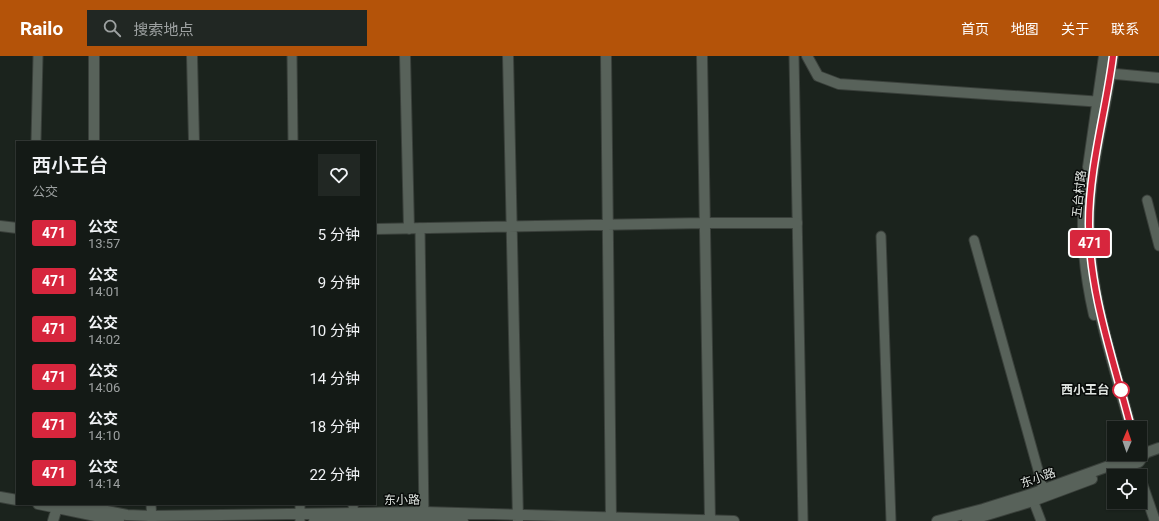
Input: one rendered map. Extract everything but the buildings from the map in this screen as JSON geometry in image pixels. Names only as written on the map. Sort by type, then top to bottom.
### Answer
[{"type":"street","points":[[94,56],[94,141]]},
{"type":"street","points":[[192,56],[194,141]]},
{"type":"street","points":[[405,56],[409,229]]},
{"type":"street","points":[[508,56],[518,518]]},
{"type":"street","points":[[606,56],[612,519]]},
{"type":"street","points":[[702,56],[710,520]]},
{"type":"street","points":[[807,56],[818,76],[839,84],[1102,102]]},
{"type":"street","name":"五台村路","points":[[1104,56],[1107,73]]},
{"type":"street","name":"五台村路","points":[[1113,56],[1107,73],[1082,208],[1082,248],[1090,295],[1122,421]]},
{"type":"street","points":[[1107,73],[1159,78]]},
{"type":"street","name":"五台村路","points":[[1102,102],[1090,207],[1090,244],[1100,312],[1129,421]]},
{"type":"street","points":[[376,229],[705,223],[797,223]]},
{"type":"street","points":[[0,226],[16,228]]},
{"type":"street","name":"东小路","points":[[1147,453],[1159,448]]},
{"type":"street","name":"东小路","points":[[967,521],[1032,498],[1125,461]]},
{"type":"street","points":[[0,490],[16,493]]},
{"type":"street","points":[[0,497],[16,500]]},
{"type":"street","name":"东小路","points":[[937,521],[954,519],[1032,498]]},
{"type":"street","points":[[1147,498],[1155,521]]},
{"type":"street","points":[[48,505],[58,506],[119,521]]},
{"type":"street","name":"东小路","points":[[77,505],[127,515],[152,518],[243,518],[300,513],[354,513],[399,518],[424,516],[734,521]]},
{"type":"street","points":[[243,505],[243,518]]},
{"type":"street","points":[[53,521],[58,506]]},
{"type":"street","name":"东小路","points":[[314,521],[354,513]]},
{"type":"street","name":"东小路","points":[[424,516],[463,521]]},
{"type":"lane","points":[[36,141],[38,56]]},
{"type":"lane","points":[[292,56],[293,141]]},
{"type":"lane","points":[[794,56],[804,521]]},
{"type":"lane","points":[[1147,200],[1159,246]]},
{"type":"lane","points":[[420,228],[424,516]]},
{"type":"lane","points":[[881,236],[891,521]]},
{"type":"lane","points":[[974,240],[1044,493]]},
{"type":"lane","points":[[1032,498],[1041,521]]},
{"type":"lane","points":[[151,505],[152,518]]},
{"type":"bus line","name":"471","points":[[1113,56],[1092,185],[1089,225],[1092,264],[1100,312],[1129,421]]},
{"type":"place","name":"西小王台","points":[[1121,390]]}]
